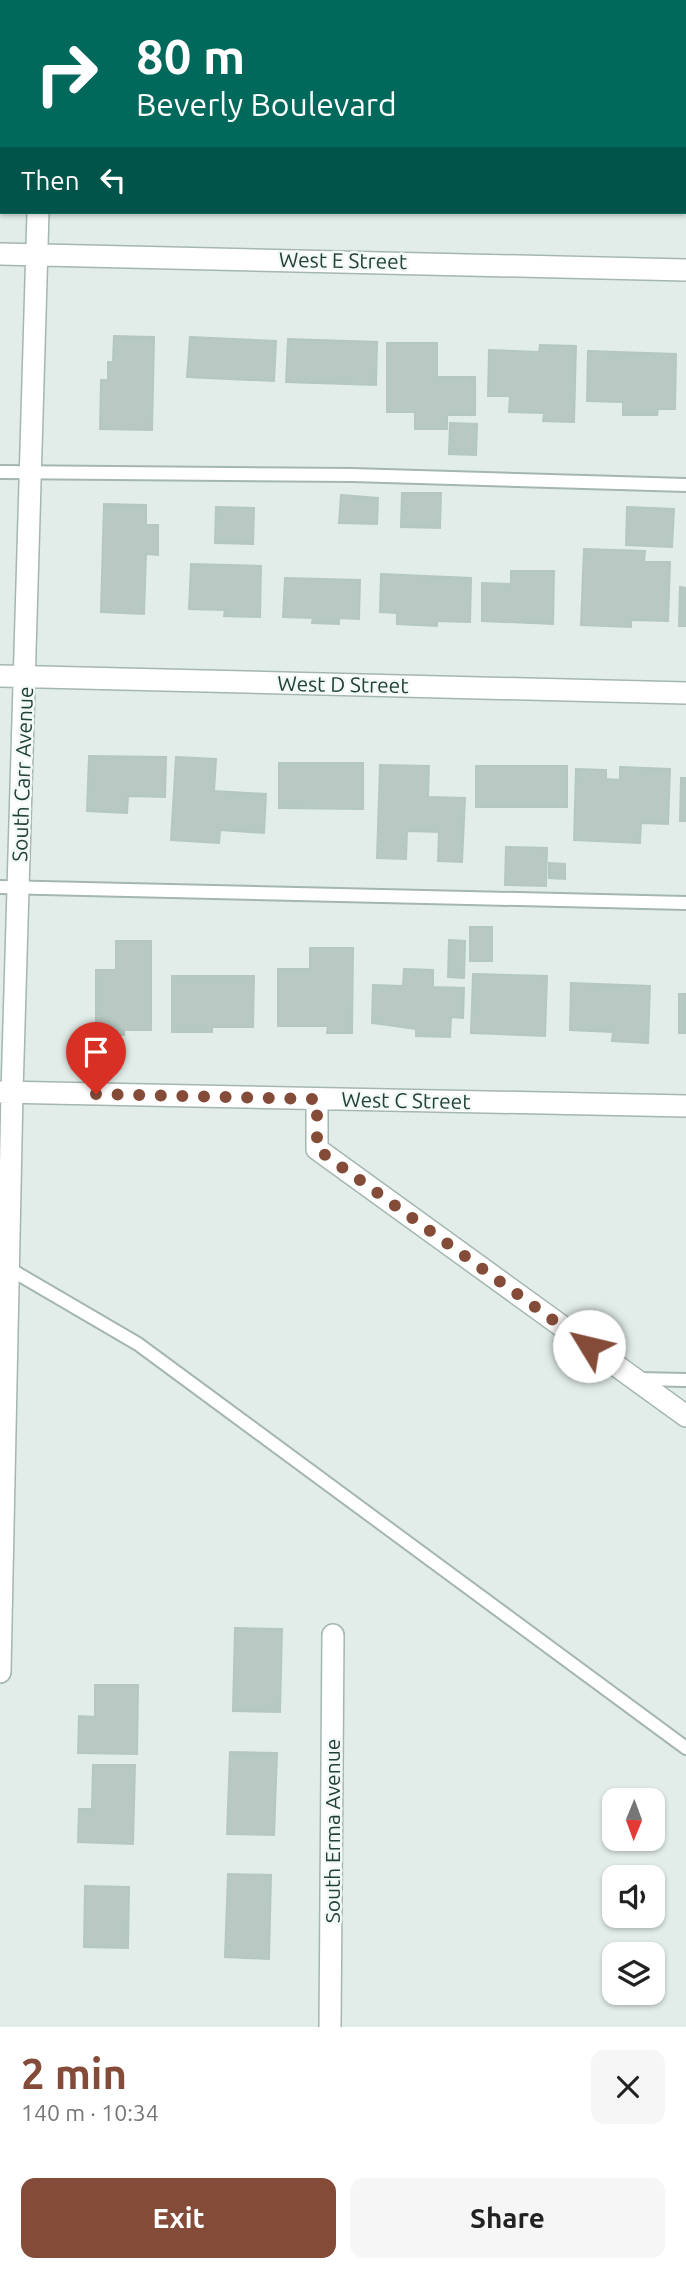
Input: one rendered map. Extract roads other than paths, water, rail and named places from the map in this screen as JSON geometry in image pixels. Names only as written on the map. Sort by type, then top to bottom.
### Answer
[{"type":"street","name":"South Carr Avenue","points":[[0,1672],[3,1332],[8,1268],[6,1092],[9,887],[24,676],[38,214]]},
{"type":"street","name":"West E Street","points":[[0,254],[686,270]]},
{"type":"street","name":"West D Street","points":[[0,676],[686,693]]},
{"type":"street","name":"West C Street","points":[[6,1092],[686,1106]]},
{"type":"street","points":[[317,1099],[317,1149],[686,1416]]},
{"type":"street","name":"South Erma Avenue","points":[[330,2027],[333,1635]]},
{"type":"lane","points":[[0,472],[352,475],[686,485]]},
{"type":"lane","points":[[9,887],[686,903]]},
{"type":"lane","points":[[8,1268],[138,1344],[686,1748]]},
{"type":"lane","points":[[634,1378],[686,1380]]}]
